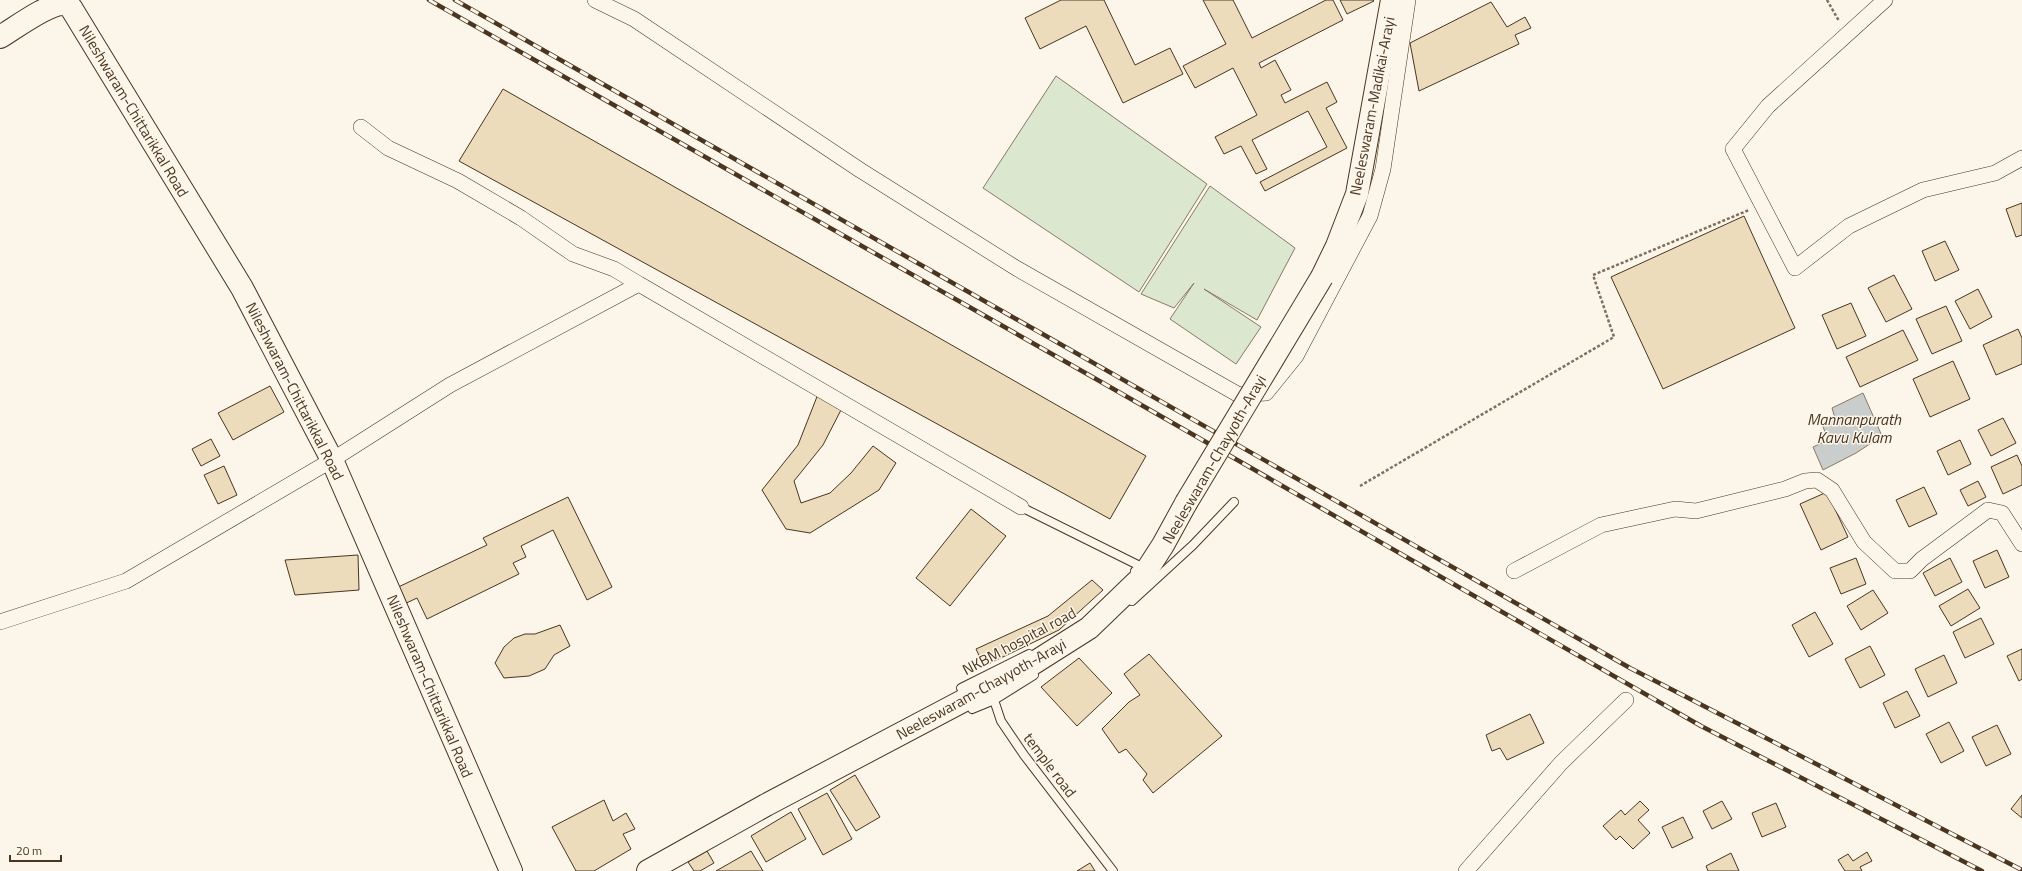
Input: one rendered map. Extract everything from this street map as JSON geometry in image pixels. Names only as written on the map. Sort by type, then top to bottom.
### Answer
[{"type":"main road","name":"Neeleswaram-Madikai-Arayi","points":[[1322,276],[1338,246],[1357,194],[1392,0]]},
{"type":"main road","name":"Nileshwaram-Chittarikkal Road","points":[[0,37],[52,6],[63,4],[70,6],[242,288],[332,460],[511,871]]},
{"type":"main road","name":"Neeleswaram-Chayyoth-Arayi","points":[[648,871],[766,805],[1029,666],[1089,628],[1143,576],[1164,545],[1186,503],[1322,276]]},
{"type":"street","points":[[595,0],[634,19],[860,170],[1016,268],[1239,395],[1266,393],[1296,356],[1370,216],[1383,169],[1408,0]]},
{"type":"street","points":[[1885,0],[1768,106],[1733,149],[1795,268],[1849,226],[1923,190],[1995,173],[2022,158]]},
{"type":"street","points":[[362,127],[388,148],[458,181],[521,218],[573,254],[614,269],[1021,507]]},
{"type":"street","points":[[0,622],[126,581],[332,460],[450,385],[639,284]]},
{"type":"street","points":[[1514,571],[1601,525],[1675,509],[1696,511],[1785,489],[1805,481],[1817,480],[1832,490],[1864,542],[1895,571],[1910,572],[1922,559],[1988,510],[2002,513],[2022,544]]},
{"type":"street","points":[[1466,871],[1561,763],[1626,700]]},
{"type":"lane","points":[[1126,606],[1193,545],[1234,502]]},
{"type":"lane","points":[[1021,507],[1140,566],[1130,576]]},
{"type":"lane","name":"NKBM hospital road","points":[[965,700],[961,688],[1082,625],[1109,596]]},
{"type":"lane","points":[[1079,645],[1114,616]]},
{"type":"lane","points":[[965,700],[972,710],[994,700],[1041,671]]},
{"type":"lane","name":"temple road","points":[[994,700],[1001,721],[1016,743],[1113,871]]},
{"type":"path","points":[[1827,0],[1846,35]]},
{"type":"path","points":[[1360,486],[1614,337],[1593,275],[1762,205]]},
{"type":"green space","points":[[1056,76],[1207,184],[1139,292],[983,188]]},
{"type":"green space","points":[[1210,186],[1295,248],[1257,320],[1204,289],[1261,327],[1236,364],[1170,319],[1194,283],[1174,308],[1141,294]]},
{"type":"water","name":"Mannanpurath Kavu Kulam","points":[[1863,393],[1882,436],[1856,453],[1823,470],[1813,447],[1828,440],[1822,424],[1835,418],[1832,408]]},
{"type":"building","points":[[1061,0],[1104,0],[1135,65],[1170,48],[1183,74],[1123,103],[1086,26],[1040,49],[1025,18]]},
{"type":"building","points":[[1203,0],[1233,0],[1252,38],[1326,0],[1333,0],[1343,20],[1259,63],[1261,68],[1275,60],[1291,90],[1281,95],[1285,103],[1327,82],[1337,102],[1326,108],[1347,148],[1265,191],[1260,182],[1327,147],[1308,111],[1252,140],[1267,169],[1256,174],[1241,146],[1224,154],[1215,137],[1257,115],[1233,68],[1195,88],[1183,66],[1226,44]]},
{"type":"building","points":[[1340,0],[1373,0],[1374,1],[1347,14]]},
{"type":"building","points":[[1491,2],[1507,27],[1525,17],[1531,28],[1515,35],[1519,44],[1419,91],[1410,43]]},
{"type":"building","points":[[503,89],[1146,456],[1110,519],[459,161]]},
{"type":"building","points":[[2022,203],[2022,235],[2016,237],[2006,209]]},
{"type":"building","points":[[1744,216],[1795,328],[1663,389],[1611,277]]},
{"type":"building","points":[[1945,241],[1959,270],[1935,281],[1922,251]]},
{"type":"building","points":[[1894,275],[1912,309],[1886,322],[1868,288]]},
{"type":"building","points":[[1978,289],[1992,317],[1970,329],[1955,301]]},
{"type":"building","points":[[1851,303],[1866,336],[1837,349],[1822,315]]},
{"type":"building","points":[[1946,306],[1962,341],[1932,354],[1916,319]]},
{"type":"building","points":[[2018,329],[2022,338],[2022,364],[1996,375],[1983,345]]},
{"type":"building","points":[[1903,330],[1918,360],[1860,387],[1846,357]]},
{"type":"building","points":[[1953,361],[1970,399],[1930,417],[1913,379]]},
{"type":"building","points":[[270,386],[284,412],[233,440],[218,413]]},
{"type":"building","points":[[820,389],[842,408],[823,445],[794,481],[801,503],[830,493],[851,473],[873,446],[896,463],[879,490],[810,533],[786,529],[762,490],[798,445]]},
{"type":"building","points":[[2003,418],[2016,443],[1991,456],[1978,430]]},
{"type":"building","points":[[211,439],[220,456],[201,466],[192,449]]},
{"type":"building","points":[[1960,440],[1971,464],[1948,475],[1937,451]]},
{"type":"building","points":[[2017,455],[2022,466],[2022,485],[2003,494],[1991,467]]},
{"type":"building","points":[[224,466],[237,495],[218,504],[204,475]]},
{"type":"building","points":[[1978,481],[1986,497],[1968,506],[1960,490]]},
{"type":"building","points":[[1924,487],[1937,514],[1909,527],[1896,500]]},
{"type":"building","points":[[1827,492],[1848,537],[1821,550],[1800,504]]},
{"type":"building","points":[[568,497],[612,587],[587,600],[553,530],[521,546],[526,557],[513,563],[519,574],[427,619],[417,598],[400,606],[392,590],[487,545],[483,538]]},
{"type":"building","points":[[971,509],[1006,536],[950,606],[916,578]]},
{"type":"building","points":[[1997,550],[2009,577],[1985,588],[1973,561]]},
{"type":"building","points":[[358,555],[359,590],[295,595],[285,560]]},
{"type":"building","points":[[1856,558],[1866,584],[1841,594],[1830,568]]},
{"type":"building","points":[[1950,558],[1962,582],[1935,596],[1923,573]]},
{"type":"building","points":[[1092,580],[1103,590],[1059,630],[984,666],[976,649],[1048,616]]},
{"type":"building","points":[[1968,589],[1980,608],[1951,626],[1939,606]]},
{"type":"building","points":[[1873,590],[1888,613],[1861,630],[1847,606]]},
{"type":"building","points":[[1815,612],[1833,644],[1809,657],[1792,625]]},
{"type":"building","points":[[1981,618],[1994,644],[1965,658],[1953,632]]},
{"type":"building","points":[[560,625],[570,646],[554,655],[545,669],[529,676],[504,678],[495,663],[504,647],[514,638],[525,634],[535,634]]},
{"type":"building","points":[[1870,646],[1885,675],[1860,688],[1845,659]]},
{"type":"building","points":[[2022,649],[2022,679],[2019,681],[2007,656]]},
{"type":"building","points":[[1149,654],[1222,736],[1153,793],[1143,780],[1147,774],[1126,749],[1119,753],[1102,729],[1129,702],[1140,695],[1124,674]]},
{"type":"building","points":[[1944,655],[1957,683],[1928,697],[1915,669]]},
{"type":"building","points":[[1079,658],[1112,693],[1077,726],[1041,687]]},
{"type":"building","points":[[1907,691],[1920,716],[1895,728],[1883,703]]},
{"type":"building","points":[[1530,714],[1544,743],[1507,760],[1500,748],[1492,751],[1486,735]]},
{"type":"building","points":[[1949,722],[1964,751],[1941,763],[1926,734]]},
{"type":"building","points":[[1997,725],[2011,754],[1986,766],[1972,737]]},
{"type":"building","points":[[855,775],[880,817],[856,831],[830,790]]},
{"type":"building","points":[[827,793],[852,839],[823,855],[798,809]]},
{"type":"building","points":[[2022,795],[2022,818],[2011,809]]},
{"type":"building","points":[[604,800],[613,821],[626,813],[635,829],[623,834],[631,849],[594,871],[576,871],[552,827]]},
{"type":"building","points":[[1640,801],[1649,810],[1638,820],[1650,833],[1633,849],[1620,836],[1616,840],[1603,826],[1621,810],[1625,815]]},
{"type":"building","points":[[1722,801],[1732,819],[1712,829],[1703,811]]},
{"type":"building","points":[[1776,803],[1786,827],[1762,837],[1752,813]]},
{"type":"building","points":[[791,812],[806,839],[766,862],[751,836]]},
{"type":"building","points":[[1683,817],[1693,838],[1672,848],[1662,827]]},
{"type":"building","points":[[707,851],[714,863],[700,871],[694,871],[688,862]]},
{"type":"building","points":[[751,851],[763,871],[716,871]]},
{"type":"building","points":[[1867,852],[1872,861],[1860,867],[1862,871],[1845,871],[1838,860],[1848,854],[1853,861]]},
{"type":"building","points":[[1731,853],[1739,871],[1708,871],[1706,866]]},
{"type":"building","points":[[1090,863],[1095,871],[1077,871]]},
{"type":"railway","points":[[429,0],[1096,379],[1701,726],[1982,871]]},
{"type":"railway","points":[[455,0],[1630,668],[2022,870]]}]
